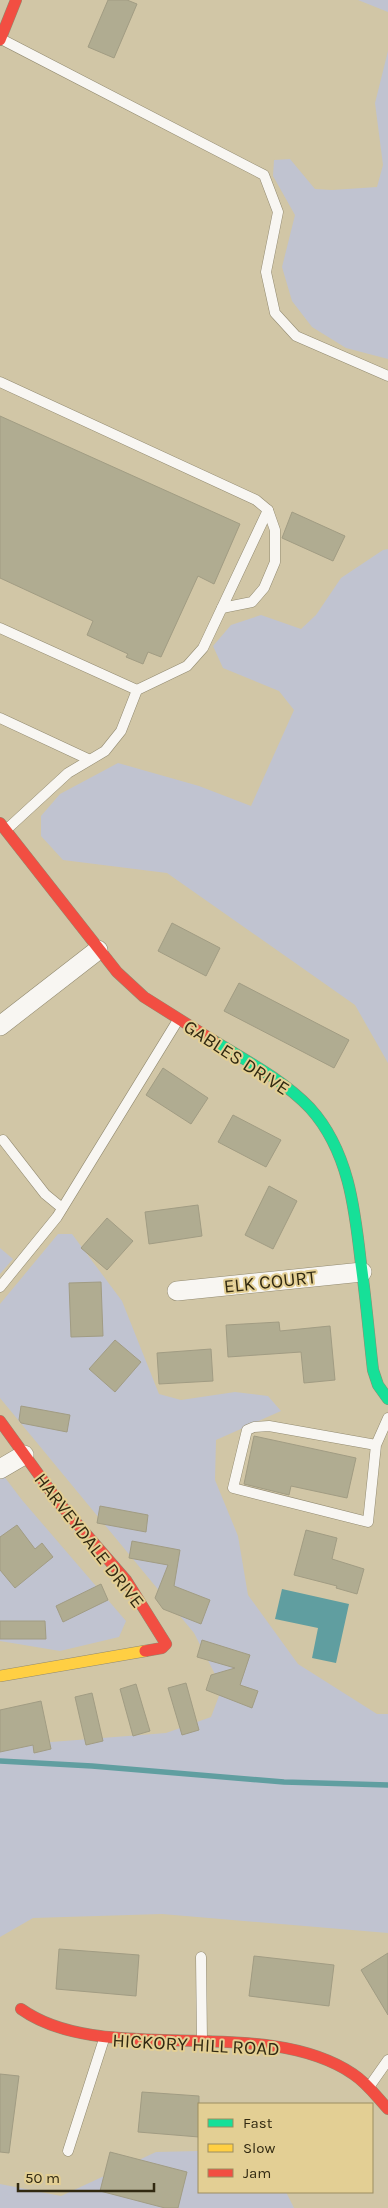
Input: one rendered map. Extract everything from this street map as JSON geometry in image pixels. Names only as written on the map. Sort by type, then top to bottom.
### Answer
[{"type":"street","points":[[0,39],[16,0]]},
{"type":"street","name":"GABLES DRIVE","points":[[2,828],[116,972],[144,997],[282,1083],[318,1117],[332,1138],[350,1184],[373,1370],[378,1386],[388,1399]]},
{"type":"street","points":[[0,1026],[98,950]]},
{"type":"street","name":"ELK COURT","points":[[177,1291],[362,1272]]},
{"type":"street","name":"HARVEYDALE DRIVE","points":[[0,1421],[60,1504],[126,1580],[166,1644],[162,1648],[0,1676]]},
{"type":"street","points":[[0,1469],[24,1455]]},
{"type":"street","name":"HICKORY HILL ROAD","points":[[21,2009],[34,2019],[52,2027],[104,2039],[275,2046],[310,2055],[348,2070],[388,2109]]},
{"type":"lane","points":[[0,39],[264,175],[278,212],[266,272],[275,313],[296,336],[388,376]]},
{"type":"lane","points":[[0,382],[256,500],[268,510],[275,530],[275,562],[264,588],[252,602],[222,608]]},
{"type":"lane","points":[[2,828],[68,772],[105,751],[121,731],[137,690],[187,666],[203,648],[268,510]]},
{"type":"lane","points":[[0,628],[137,690]]},
{"type":"lane","points":[[0,718],[88,760]]},
{"type":"lane","points":[[0,1287],[62,1208],[178,1019]]},
{"type":"lane","points":[[3,1140],[45,1194],[62,1208]]},
{"type":"lane","points":[[376,1445],[269,1426],[254,1427],[247,1430],[233,1488],[368,1522],[376,1445],[388,1418]]},
{"type":"lane","points":[[201,1957],[202,2043]]},
{"type":"lane","points":[[68,2151],[104,2039]]},
{"type":"lane","points":[[368,2088],[388,2060]]},
{"type":"shaded area","points":[[358,0],[388,0],[388,12]]},
{"type":"shaded area","points":[[388,51],[388,359],[346,348],[312,327],[292,301],[282,267],[295,215],[273,176],[274,160],[290,159],[315,189],[332,190],[377,187],[383,165],[375,103]]},
{"type":"shaded area","points":[[388,549],[388,1063],[355,1005],[167,873],[63,860],[41,836],[41,816],[60,794],[118,763],[199,786],[251,806],[294,710],[279,691],[223,668],[213,646],[231,625],[261,615],[301,629],[316,615],[341,578],[383,550]]},
{"type":"shaded area","points":[[58,1234],[72,1234],[122,1301],[159,1394],[181,1400],[235,1392],[268,1396],[281,1411],[216,1440],[215,1480],[238,1536],[248,1595],[298,1664],[377,1714],[388,1714],[388,1933],[162,1914],[33,1918],[0,1937],[0,1746],[166,1733],[211,1717],[222,1688],[194,1633],[0,1398],[0,1304]]},
{"type":"shaded area","points":[[0,1248],[13,1259],[0,1274]]},
{"type":"shaded area","points":[[0,1471],[22,1500],[126,1621],[119,1637],[60,1651],[0,1641]]},
{"type":"shaded area","points":[[198,2151],[198,2193],[286,2193],[294,2208],[0,2208],[0,2184],[61,2196],[156,2152]]},
{"type":"water","points":[[282,1589],[349,1604],[336,1663],[312,1658],[318,1628],[275,1619]]},
{"type":"building","points":[[108,0],[127,0],[137,4],[114,58],[88,47]]},
{"type":"building","points":[[0,416],[240,524],[214,584],[198,576],[161,657],[148,652],[143,664],[126,657],[128,654],[87,635],[93,621],[0,578]]},
{"type":"building","points":[[292,512],[345,536],[333,561],[282,538]]},
{"type":"building","points":[[172,923],[220,948],[206,976],[158,951]]},
{"type":"building","points":[[239,983],[349,1040],[334,1068],[224,1011]]},
{"type":"building","points":[[163,1068],[208,1098],[191,1124],[146,1095]]},
{"type":"building","points":[[233,1115],[281,1140],[266,1167],[218,1142]]},
{"type":"building","points":[[269,1186],[297,1201],[273,1249],[245,1235]]},
{"type":"building","points":[[198,1205],[202,1236],[149,1244],[145,1212]]},
{"type":"building","points":[[107,1218],[133,1241],[107,1270],[81,1248]]},
{"type":"building","points":[[101,1282],[103,1336],[71,1337],[69,1283]]},
{"type":"building","points":[[279,1322],[280,1331],[330,1326],[335,1380],[304,1383],[301,1352],[228,1357],[226,1325]]},
{"type":"building","points":[[115,1340],[141,1362],[115,1392],[89,1369]]},
{"type":"building","points":[[211,1349],[213,1381],[159,1384],[157,1353]]},
{"type":"building","points":[[21,1406],[70,1415],[67,1432],[21,1423],[19,1420]]},
{"type":"building","points":[[254,1436],[356,1458],[347,1498],[291,1486],[289,1495],[244,1484]]},
{"type":"building","points":[[100,1506],[148,1515],[146,1532],[97,1523]]},
{"type":"building","points":[[17,1525],[35,1549],[42,1543],[53,1557],[15,1588],[0,1570],[0,1537]]},
{"type":"building","points":[[306,1530],[337,1538],[332,1559],[364,1569],[357,1594],[336,1588],[337,1586],[294,1575]]},
{"type":"building","points":[[132,1541],[180,1550],[174,1586],[210,1600],[201,1624],[163,1609],[155,1598],[168,1565],[129,1558]]},
{"type":"building","points":[[101,1584],[108,1600],[63,1622],[56,1606]]},
{"type":"building","points":[[0,1621],[45,1621],[46,1639],[0,1639]]},
{"type":"building","points":[[202,1640],[250,1655],[240,1685],[258,1691],[252,1708],[206,1690],[211,1675],[235,1668],[197,1657]]},
{"type":"building","points":[[186,1683],[199,1730],[182,1735],[168,1688]]},
{"type":"building","points":[[136,1684],[150,1731],[133,1736],[120,1689]]},
{"type":"building","points":[[92,1693],[103,1741],[86,1745],[75,1697]]},
{"type":"building","points":[[41,1701],[51,1749],[34,1753],[33,1745],[0,1752],[0,1710]]},
{"type":"building","points":[[59,1949],[139,1955],[136,1996],[56,1989]]},
{"type":"building","points":[[388,1953],[388,2015],[361,1970]]},
{"type":"building","points":[[254,1956],[334,1965],[329,2006],[249,1996]]},
{"type":"building","points":[[0,2074],[19,2076],[9,2153],[0,2152]]},
{"type":"building","points":[[142,2092],[199,2096],[198,2137],[138,2132]]},
{"type":"building","points":[[110,2152],[187,2172],[178,2208],[165,2208],[100,2191]]},
{"type":"waterway","points":[[0,1761],[92,1766],[284,1782],[388,1785]]},
{"type":"traffic: fast","points":[[214,1041],[264,1072],[299,1098],[310,1108],[334,1143],[342,1162],[353,1202],[373,1370],[378,1385],[388,1399]]},
{"type":"traffic: slow","points":[[0,1676],[145,1651]]},
{"type":"traffic: jam","points":[[0,40],[16,0]]},
{"type":"traffic: jam","points":[[0,823],[117,972],[144,997],[214,1041]]},
{"type":"traffic: jam","points":[[0,1421],[60,1504],[126,1580],[166,1644],[162,1648],[145,1651]]},
{"type":"traffic: jam","points":[[21,2009],[37,2019],[55,2026],[92,2035],[157,2040],[261,2044],[294,2050],[325,2059],[353,2074],[388,2109]]}]
